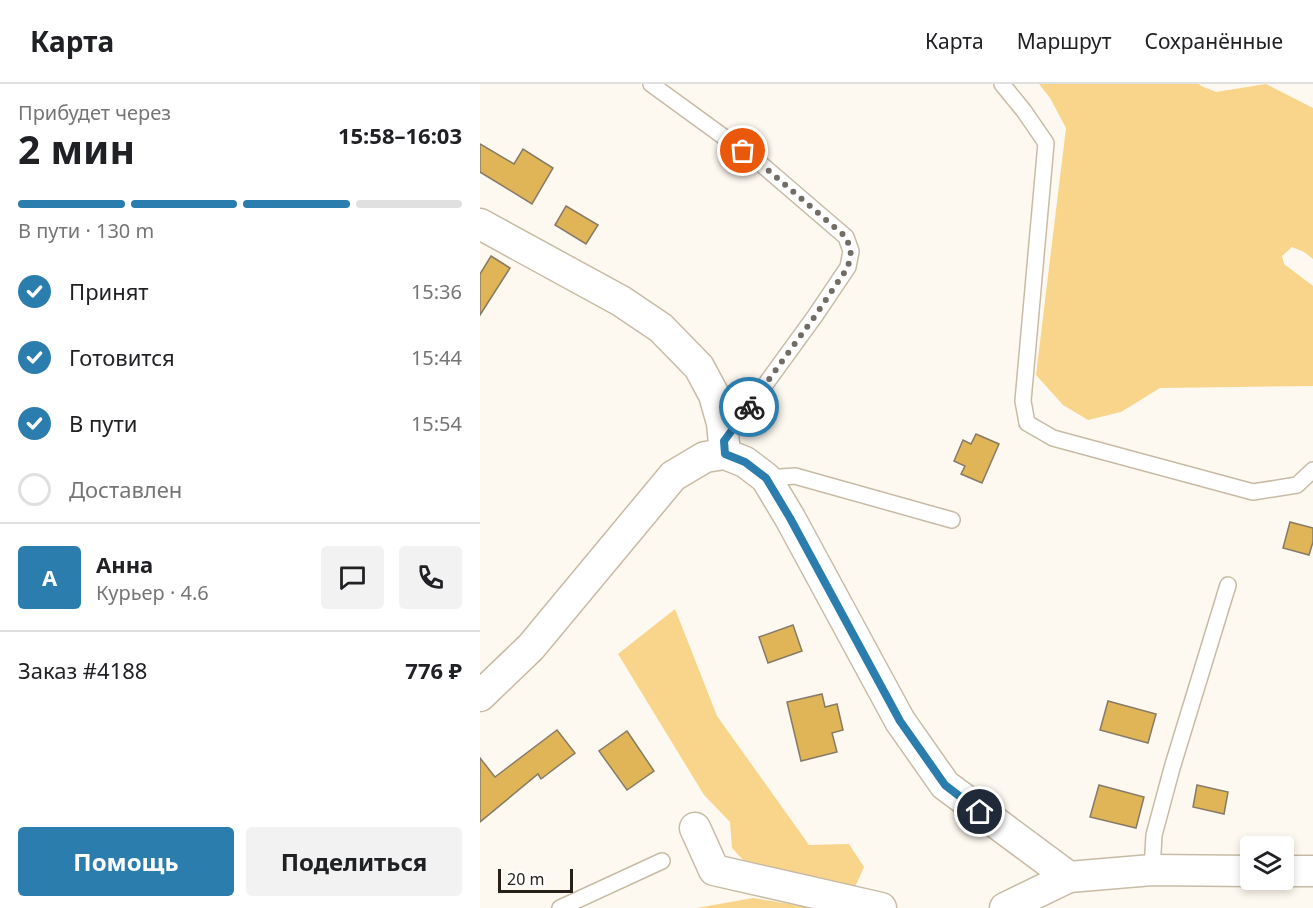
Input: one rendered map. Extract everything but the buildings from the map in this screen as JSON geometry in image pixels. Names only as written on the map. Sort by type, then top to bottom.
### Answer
[{"type":"street","points":[[480,224],[621,301],[661,328],[699,368],[714,395],[722,423],[725,447],[766,478],[900,721],[945,785],[1069,877]]},
{"type":"street","points":[[480,696],[531,647],[673,476],[725,447]]},
{"type":"street","points":[[695,828],[714,870],[881,908]]},
{"type":"street","points":[[1005,908],[1069,877],[1152,870],[1240,871]]},
{"type":"street","points":[[1294,871],[1313,871]]},
{"type":"lane","points":[[651,84],[761,164],[846,237],[851,251],[848,267],[725,447]]},
{"type":"lane","points":[[1002,84],[1046,143],[1023,401],[1027,423],[1053,438],[1252,492],[1297,485],[1313,470]]},
{"type":"lane","points":[[766,478],[795,476],[952,520]]},
{"type":"lane","points":[[1152,870],[1154,835],[1228,585]]},
{"type":"lane","points":[[560,908],[662,861]]},
{"type":"shaded area","points":[[1039,84],[1199,84],[1216,92],[1266,84],[1313,108],[1313,259],[1292,247],[1282,256],[1284,264],[1313,286],[1313,386],[1160,388],[1121,412],[1088,420],[1063,405],[1036,375],[1066,128],[1050,98]]},
{"type":"shaded area","points":[[675,609],[717,716],[809,845],[849,844],[864,867],[855,887],[743,860],[732,848],[730,822],[704,795],[618,654]]},
{"type":"shaded area","points":[[753,898],[815,908],[697,908]]},
{"type":"way so far","points":[[743,151],[846,237],[851,251],[848,267],[749,407]]},
{"type":"route","points":[[749,407],[724,441],[725,454],[745,462],[766,478],[900,721],[945,785],[980,812]]}]
